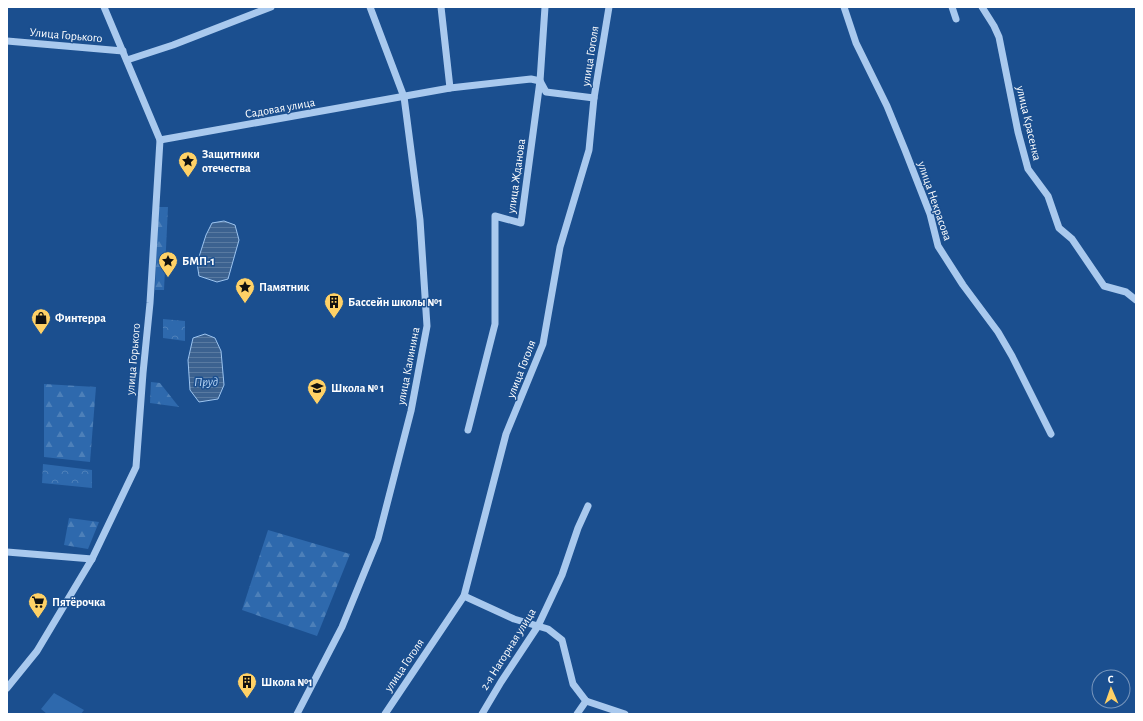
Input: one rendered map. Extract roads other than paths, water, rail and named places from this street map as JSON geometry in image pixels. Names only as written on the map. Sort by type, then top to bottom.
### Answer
[{"type":"street","name":"улица Горького","points":[[7,688],[37,651],[92,559],[136,467],[150,303],[160,140],[104,7]]},
{"type":"street","points":[[127,60],[173,45],[271,7]]},
{"type":"street","name":"улица Калинина","points":[[297,714],[342,627],[378,539],[411,411],[428,326],[420,220],[404,97],[370,7]]},
{"type":"street","points":[[441,7],[450,88]]},
{"type":"street","name":"улица Жданова","points":[[468,430],[495,324],[495,216],[521,223],[540,82],[545,7]]},
{"type":"street","name":"улица Гоголя","points":[[385,714],[464,596],[506,434],[544,344],[560,247],[589,150],[594,98],[609,7]]},
{"type":"street","name":"улица Некрасова","points":[[844,7],[856,43],[887,106],[905,150],[930,214],[938,246],[963,285],[998,332],[1012,356],[1051,434]]},
{"type":"street","points":[[952,7],[956,19]]},
{"type":"street","name":"улица Красенка","points":[[982,7],[999,37],[1018,132],[1028,169],[1048,196],[1059,228],[1072,239],[1104,286],[1126,292],[1136,300]]},
{"type":"street","name":"Улица Горького","points":[[7,41],[123,51]]},
{"type":"street","name":"Садовая улица","points":[[160,140],[450,88],[531,79],[540,82]]},
{"type":"street","points":[[540,82],[546,92],[594,98]]},
{"type":"street","name":"2-я Нагорная улица","points":[[482,714],[500,682],[538,626],[562,575],[578,528],[588,506]]},
{"type":"street","points":[[7,552],[92,559]]},
{"type":"street","points":[[464,596],[514,619],[548,629],[562,640],[573,684],[586,701],[625,714]]},
{"type":"street","points":[[577,714],[586,701]]},
{"type":"water","points":[[224,221],[235,225],[239,240],[228,279],[217,282],[199,276],[197,263],[206,235],[212,223]]},
{"type":"water","name":"Пруд","points":[[205,334],[215,338],[221,351],[224,385],[218,399],[199,402],[190,390],[188,360],[193,338]]},
{"type":"place","name":"Защитники отечества","points":[[188,178]]},
{"type":"place","name":"БМП-1","points":[[168,278]]},
{"type":"place","name":"Памятник","points":[[245,304]]},
{"type":"place","name":"Бассейн школы №1","points":[[334,319]]},
{"type":"place","name":"Финтерра","points":[[41,335]]},
{"type":"place","name":"Школа № 1","points":[[317,405]]},
{"type":"place","name":"Пятёрочка","points":[[38,619]]},
{"type":"place","name":"Школа №1","points":[[247,699]]}]
